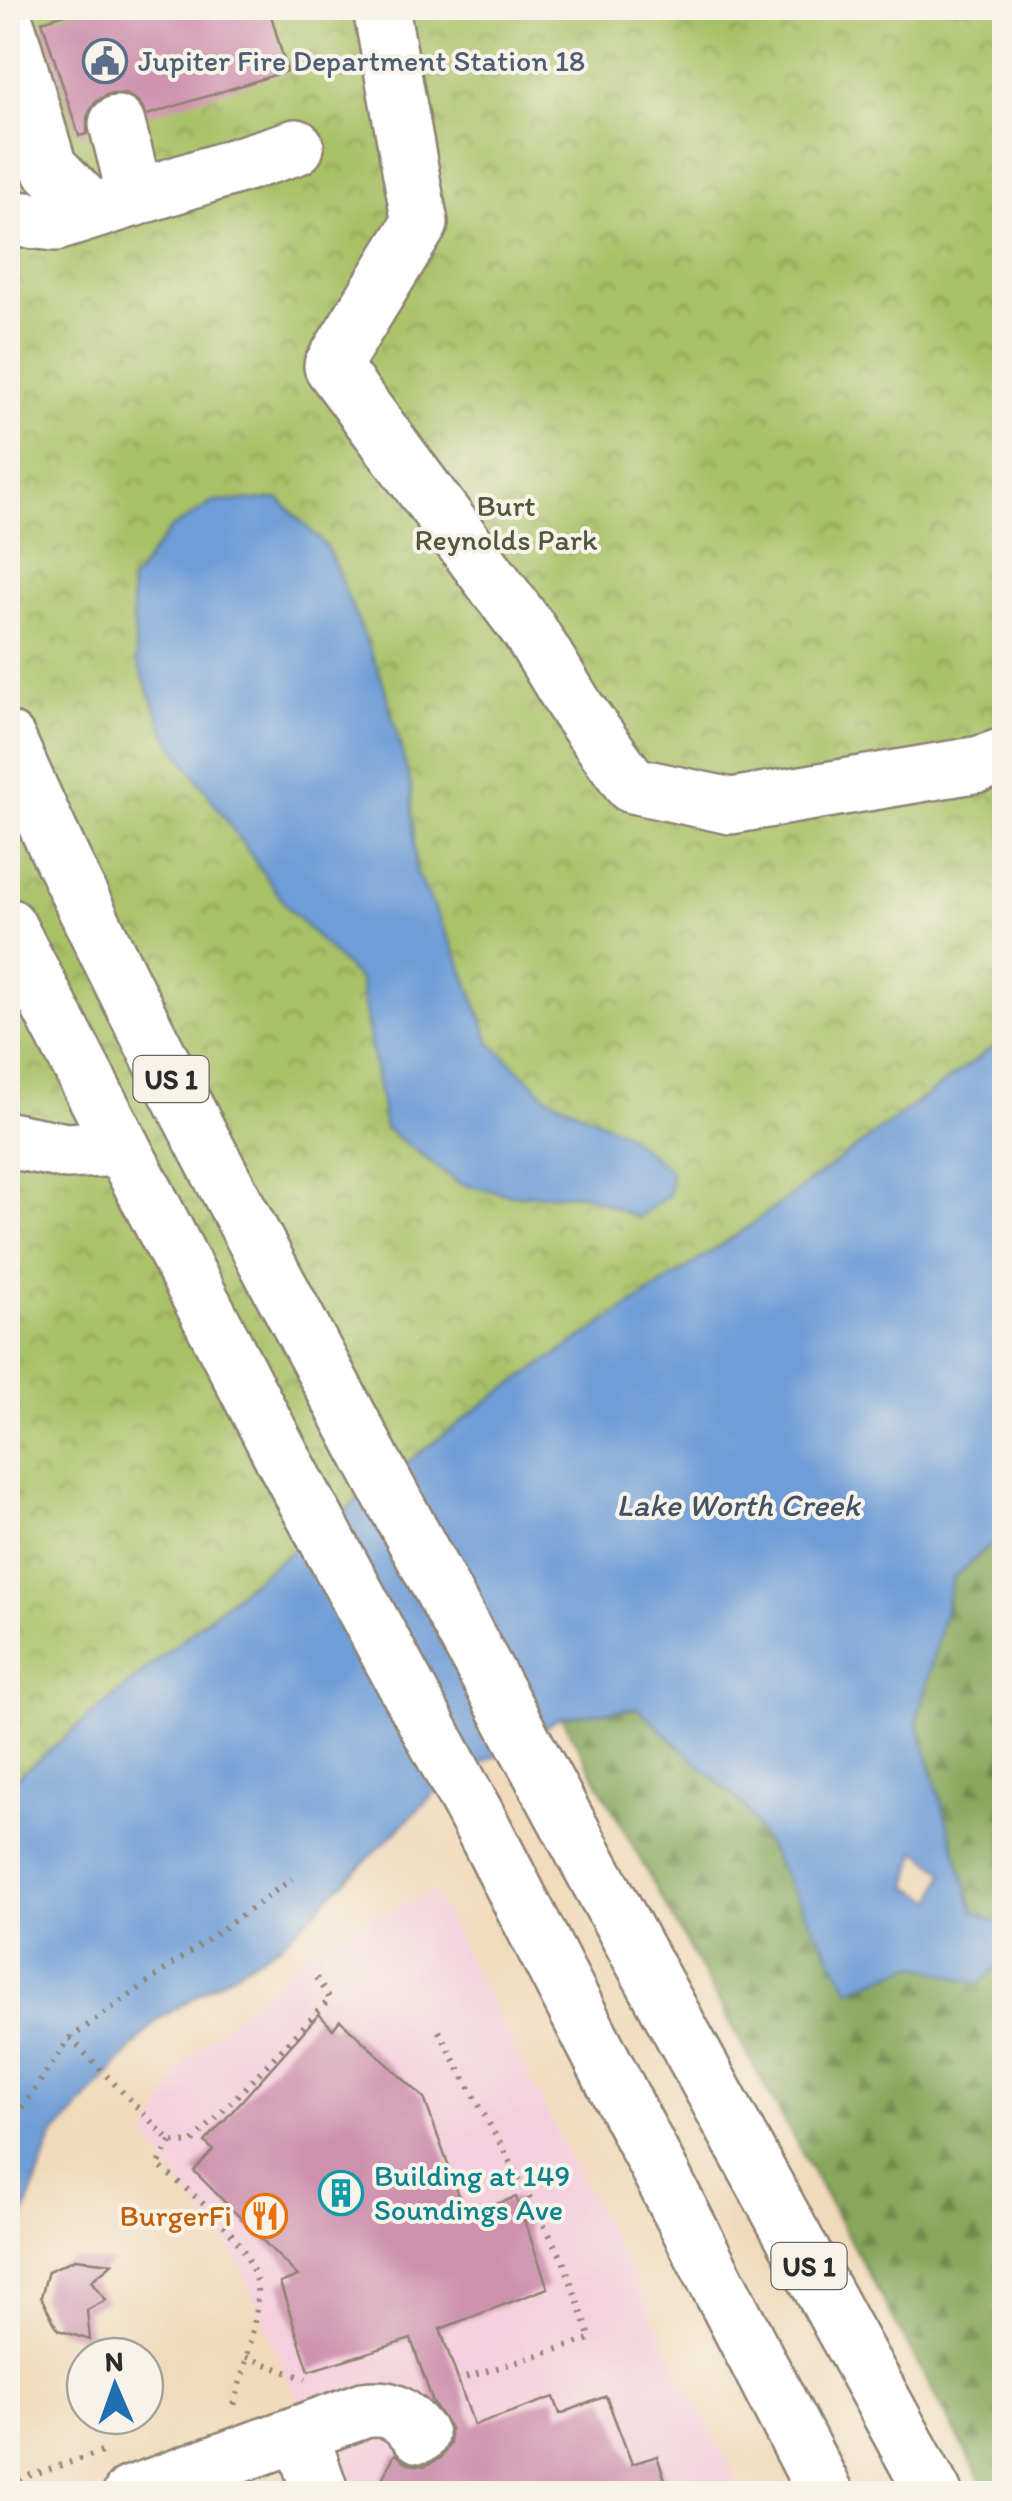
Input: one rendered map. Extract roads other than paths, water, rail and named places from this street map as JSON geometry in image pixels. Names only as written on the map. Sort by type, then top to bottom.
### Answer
[{"type":"main road","points":[[381,8],[420,223],[332,366],[529,630],[576,709],[632,785],[731,806],[980,764],[1004,756]]},
{"type":"main road","points":[[8,29],[49,167],[114,205]]},
{"type":"main road","points":[[114,205],[117,124]]},
{"type":"main road","points":[[8,218],[56,223],[296,147]]},
{"type":"main road","name":"US 1","points":[[8,740],[133,1007],[541,1777],[934,2494]]},
{"type":"main road","name":"US 1","points":[[8,926],[286,1464],[481,1824],[826,2494]]},
{"type":"main road","points":[[8,1140],[66,1151],[120,1148]]},
{"type":"main road","points":[[131,2494],[311,2409],[384,2407],[406,2417],[420,2435]]},
{"type":"main road","points":[[311,2409],[321,2494]]},
{"type":"water","points":[[279,499],[327,547],[383,682],[411,786],[416,871],[460,962],[491,1043],[547,1096],[625,1133],[671,1171],[669,1195],[637,1218],[584,1194],[512,1195],[460,1184],[385,1128],[360,981],[288,908],[167,736],[137,662],[130,583],[170,529],[214,502]]},
{"type":"water","name":"Lake Worth Creek","points":[[1004,1039],[1004,1533],[953,1578],[917,1721],[974,1911],[1004,1925],[1004,1959],[980,1984],[915,1965],[850,1990],[745,1807],[638,1708],[562,1717],[440,1788],[283,1942],[156,2021],[52,2138],[8,2260],[8,1785],[246,1586],[492,1398],[744,1230]],"holes":[[[917,1850],[944,1872],[935,1901],[908,1886]]]},
{"type":"place","name":"Jupiter Fire Department Station 18","points":[[105,61]]},
{"type":"place","name":"Building at 149 Soundings Ave","points":[[341,2193]]},
{"type":"place","name":"BurgerFi","points":[[265,2216]]},
{"type":"park label","name":"Burt Reynolds Park","points":[[506,523]]}]
